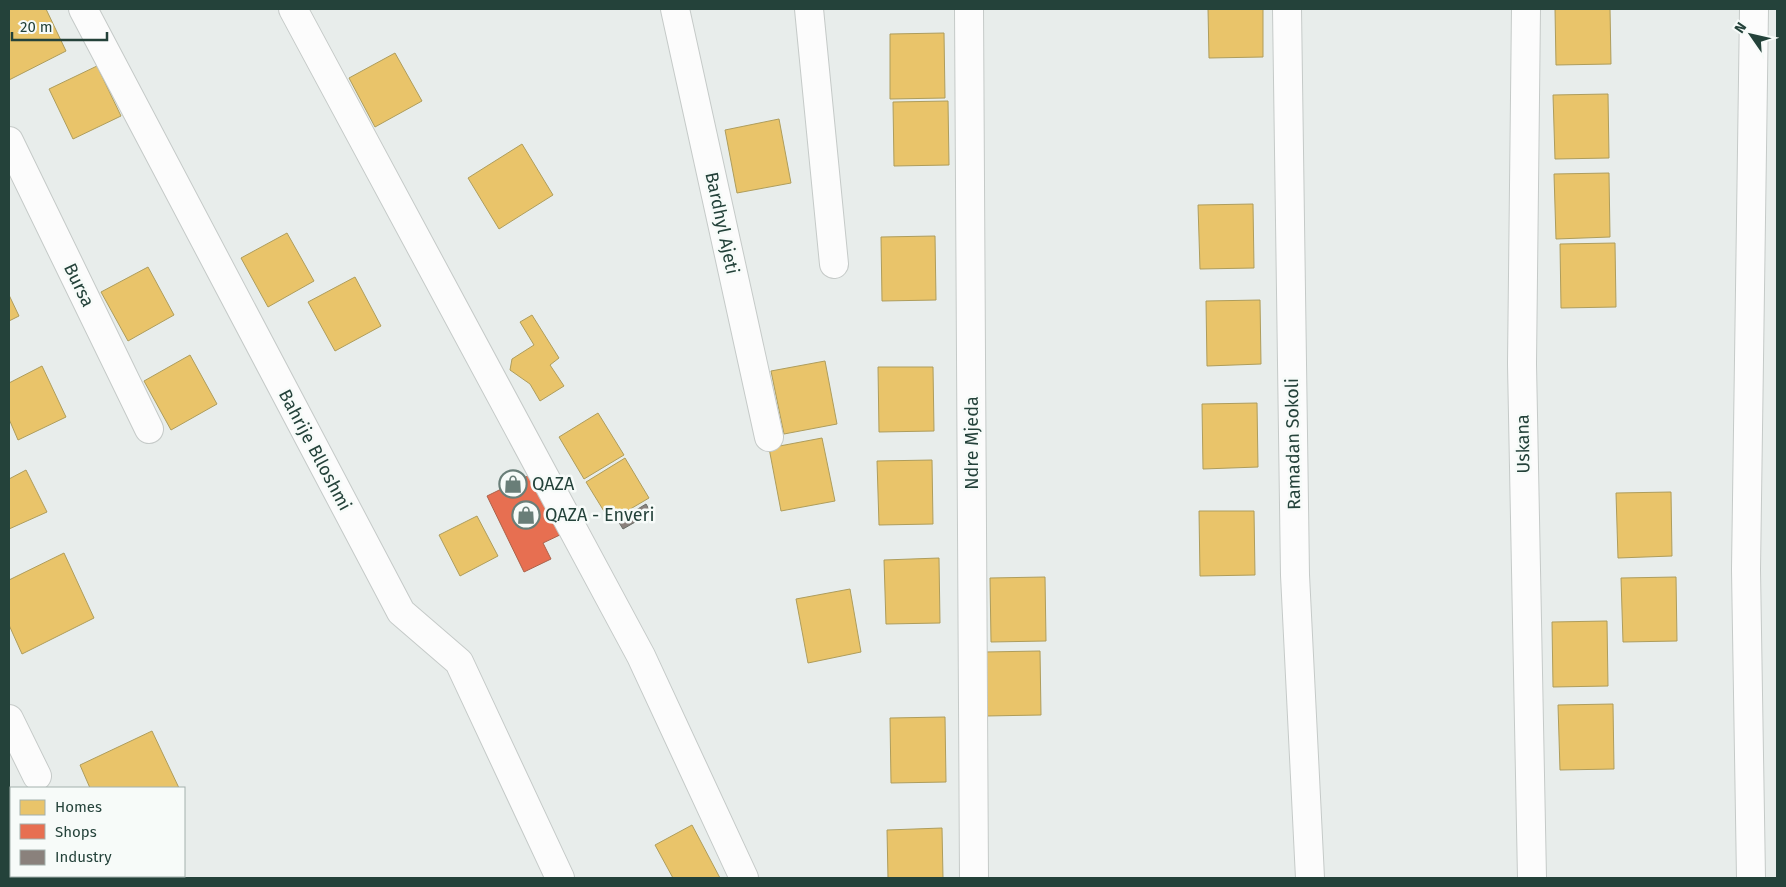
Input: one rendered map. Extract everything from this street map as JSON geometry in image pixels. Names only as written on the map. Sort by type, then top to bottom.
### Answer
[{"type":"street","name":"Bahrije Blloshmi","points":[[83,9],[401,612],[459,662],[560,878]]},
{"type":"street","points":[[293,9],[641,656],[744,878]]},
{"type":"street","name":"Bardhyl Ajeti","points":[[676,9],[769,437]]},
{"type":"street","points":[[809,9],[834,264]]},
{"type":"street","name":"Ndre Mjeda","points":[[968,9],[974,878]]},
{"type":"street","name":"Ramadan Sokoli","points":[[1287,9],[1295,575],[1310,878]]},
{"type":"street","name":"Uskana","points":[[1526,9],[1522,364],[1532,878]]},
{"type":"street","points":[[1750,878],[1746,570],[1754,9]]},
{"type":"street","name":"Bursa","points":[[9,141],[149,429]]},
{"type":"street","points":[[9,719],[37,776]]},
{"type":"building: Homes","points":[[9,9],[46,9],[66,51],[9,80]]},
{"type":"building: Homes","points":[[1208,9],[1263,9],[1263,57],[1209,58]]},
{"type":"building: Homes","points":[[1555,9],[1610,9],[1611,64],[1556,65]]},
{"type":"building: Homes","points":[[944,33],[945,98],[890,99],[890,34]]},
{"type":"building: Homes","points":[[395,53],[422,101],[375,127],[349,78]]},
{"type":"building: Homes","points":[[97,66],[121,116],[73,139],[49,89]]},
{"type":"building: Homes","points":[[1608,94],[1609,158],[1555,159],[1553,95]]},
{"type":"building: Homes","points":[[948,101],[949,165],[894,166],[893,102]]},
{"type":"building: Homes","points":[[779,119],[791,183],[737,193],[725,130]]},
{"type":"building: Homes","points":[[522,144],[553,195],[499,229],[468,178]]},
{"type":"building: Homes","points":[[1609,173],[1610,237],[1556,239],[1554,174]]},
{"type":"building: Homes","points":[[1253,204],[1254,268],[1200,269],[1198,205]]},
{"type":"building: Homes","points":[[287,233],[314,281],[268,307],[241,258]]},
{"type":"building: Homes","points":[[935,236],[936,300],[882,301],[881,237]]},
{"type":"building: Homes","points":[[1615,243],[1616,307],[1561,308],[1560,244]]},
{"type":"building: Homes","points":[[148,267],[174,315],[128,341],[101,292]]},
{"type":"building: Homes","points":[[355,277],[381,326],[335,351],[308,302]]},
{"type":"building: Homes","points":[[9,295],[19,316],[9,321]]},
{"type":"building: Homes","points":[[1260,300],[1261,364],[1207,366],[1206,301]]},
{"type":"building: Homes","points":[[532,315],[559,358],[550,365],[564,386],[540,401],[530,384],[510,370],[512,359],[534,345],[520,322]]},
{"type":"building: Homes","points":[[190,355],[217,404],[171,430],[144,381]]},
{"type":"building: Homes","points":[[825,361],[837,424],[784,434],[771,371]]},
{"type":"building: Homes","points":[[42,366],[66,417],[18,440],[9,419],[9,383]]},
{"type":"building: Homes","points":[[878,367],[933,367],[934,431],[879,432]]},
{"type":"building: Homes","points":[[1257,403],[1258,467],[1203,469],[1202,404]]},
{"type":"building: Homes","points":[[598,413],[624,455],[584,479],[559,437]]},
{"type":"building: Homes","points":[[822,438],[835,501],[781,511],[769,448]]},
{"type":"building: Homes","points":[[625,458],[649,498],[610,521],[586,482]]},
{"type":"building: Homes","points":[[932,460],[933,524],[879,525],[877,461]]},
{"type":"building: Homes","points":[[26,470],[47,512],[9,529],[9,479]]},
{"type":"building: Homes","points":[[1671,492],[1672,556],[1618,558],[1616,493]]},
{"type":"building: Homes","points":[[1199,511],[1254,511],[1255,575],[1200,576]]},
{"type":"building: Homes","points":[[477,516],[498,556],[460,576],[439,535]]},
{"type":"building: Homes","points":[[64,553],[94,618],[22,654],[9,625],[9,580]]},
{"type":"building: Homes","points":[[939,558],[940,623],[886,624],[884,560]]},
{"type":"building: Homes","points":[[1045,577],[1046,641],[991,642],[990,578]]},
{"type":"building: Homes","points":[[1676,577],[1677,641],[1623,642],[1621,578]]},
{"type":"building: Homes","points":[[850,589],[861,652],[808,663],[796,599]]},
{"type":"building: Homes","points":[[1607,621],[1608,686],[1553,687],[1552,622]]},
{"type":"building: Homes","points":[[1040,651],[1041,715],[986,716],[985,652]]},
{"type":"building: Homes","points":[[1613,704],[1614,769],[1560,770],[1558,705]]},
{"type":"building: Homes","points":[[945,717],[946,782],[891,783],[890,718]]},
{"type":"building: Homes","points":[[152,731],[179,787],[90,787],[80,765]]},
{"type":"building: Homes","points":[[692,825],[720,878],[673,878],[655,845]]},
{"type":"building: Homes","points":[[942,828],[943,878],[888,878],[887,830]]},
{"type":"building: Shops","name":"QAZA - Enveri","points":[[534,473],[564,533],[543,543],[551,559],[524,572],[487,496]]},
{"type":"building: Industry","points":[[646,504],[651,513],[623,529],[618,521]]},
{"type":"place","name":"QAZA","points":[[513,484]]},
{"type":"place","name":"QAZA - Enveri","points":[[526,515]]}]
